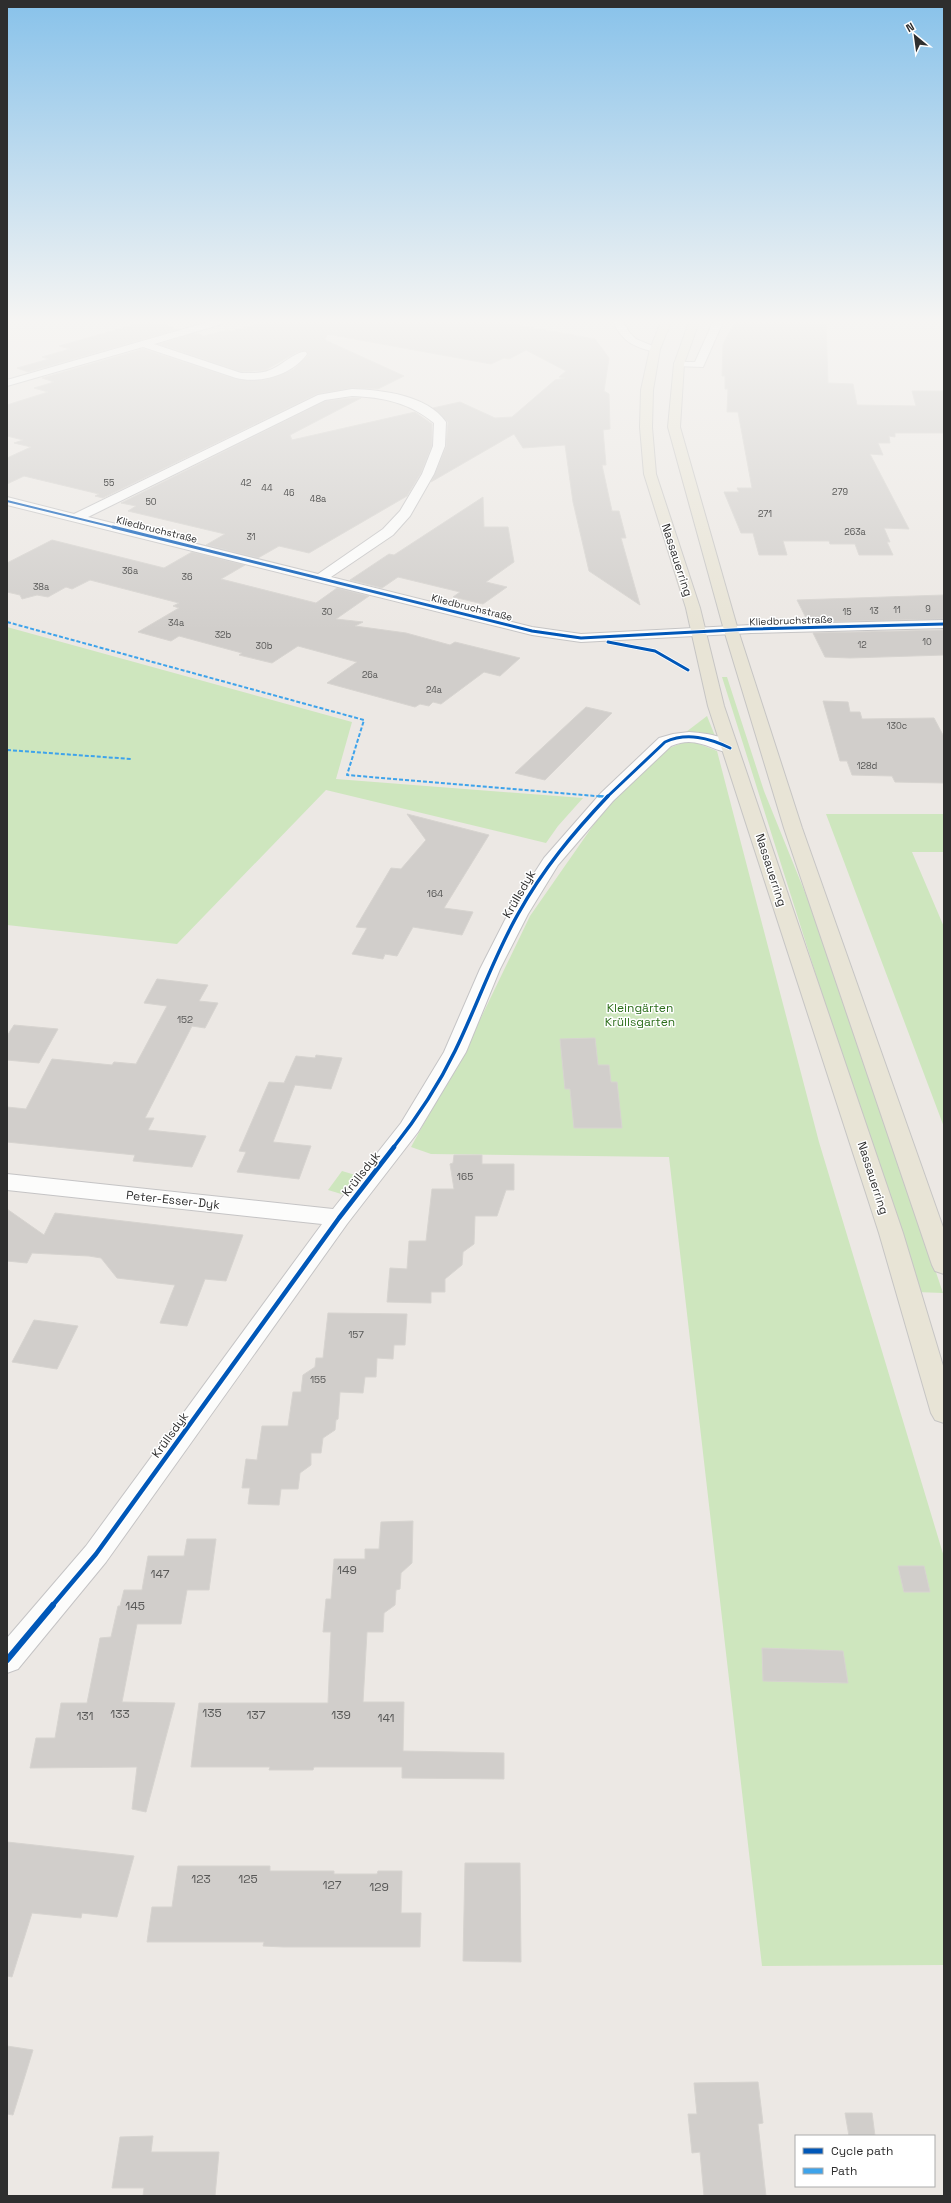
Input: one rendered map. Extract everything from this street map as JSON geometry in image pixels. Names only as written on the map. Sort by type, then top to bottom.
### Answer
[{"type":"main road","name":"Nassauerring","points":[[646,425],[650,474],[692,603],[716,706],[891,1233],[944,1413]]},
{"type":"main road","points":[[674,425],[731,630],[793,828],[944,1264]]},
{"type":"street","points":[[76,518],[265,425]]},
{"type":"street","points":[[322,578],[382,536],[405,513],[428,474],[439,446],[440,425]]},
{"type":"street","name":"Kliedbruchstraße","points":[[7,501],[532,631],[581,638],[699,633],[731,630],[944,624]]},
{"type":"street","name":"Krüllsdyk","points":[[7,1660],[96,1554],[339,1218],[410,1127],[455,1052],[490,969],[518,914],[550,862],[607,797],[660,746],[673,737],[688,736],[722,744],[730,748]]},
{"type":"street","name":"Peter-Esser-Dyk","points":[[7,1182],[339,1218]]},
{"type":"green space","points":[[7,627],[352,722],[336,779],[583,798],[558,826],[546,843],[326,790],[177,944],[7,925]]},
{"type":"green space","points":[[722,677],[727,677],[764,791],[823,937],[943,1293],[916,1292]]},
{"type":"green space","points":[[707,716],[715,736],[686,732]]},
{"type":"green space","name":"Kleingärten Krüllsgarten","points":[[689,740],[717,751],[819,1142],[944,1557],[944,1965],[762,1966],[669,1157],[431,1154],[411,1147],[476,1028],[530,916],[606,807],[667,749]]},
{"type":"green space","points":[[826,814],[944,814],[944,852],[912,852],[944,927],[944,1127]]},
{"type":"green space","points":[[342,1171],[362,1177],[348,1196],[328,1190]]},
{"type":"building","points":[[7,425],[254,425],[103,498],[95,496],[99,494],[24,476],[7,484],[7,458],[31,447],[14,443],[23,440],[7,436]]},
{"type":"building","points":[[277,425],[310,425],[290,435],[292,440],[359,425],[432,425],[432,446],[421,473],[407,496],[309,553],[279,546],[258,558],[206,545],[225,534],[128,511],[136,506],[121,503]]},
{"type":"building","points":[[448,425],[610,425],[610,429],[603,430],[606,465],[602,465],[612,511],[619,511],[626,538],[621,538],[640,605],[589,571],[573,502],[565,445],[523,448],[514,434],[431,482],[446,447]]},
{"type":"building","points":[[740,425],[944,425],[944,433],[895,433],[895,437],[889,436],[890,443],[878,443],[883,455],[870,454],[909,529],[884,528],[890,542],[887,542],[893,555],[859,555],[855,544],[830,544],[829,541],[783,541],[787,555],[759,555],[753,533],[741,533],[724,492],[739,492],[737,488],[752,488]]},
{"type":"building","points":[[483,497],[484,527],[508,527],[514,562],[486,582],[507,587],[483,604],[453,597],[460,592],[398,577],[382,588],[350,580],[389,554],[394,555]]},
{"type":"building","points":[[52,540],[164,568],[192,552],[245,565],[221,579],[316,603],[337,588],[369,596],[336,619],[363,622],[355,626],[406,633],[450,645],[455,642],[520,658],[500,676],[484,672],[441,704],[433,702],[429,706],[420,704],[415,707],[327,683],[357,662],[298,646],[272,663],[239,655],[242,653],[179,636],[171,641],[138,632],[179,608],[173,606],[179,603],[90,580],[72,589],[66,587],[48,597],[37,595],[22,599],[20,595],[7,592],[7,563]]},
{"type":"building","points":[[944,595],[944,619],[808,622],[797,600]]},
{"type":"building","points":[[944,630],[944,655],[850,658],[825,657],[813,633]]},
{"type":"building","points":[[823,701],[848,702],[850,712],[860,712],[862,719],[934,718],[944,737],[944,783],[895,782],[892,776],[852,775],[847,761],[840,761]]},
{"type":"building","points":[[586,707],[612,713],[545,780],[515,773]]},
{"type":"building","points":[[407,814],[489,835],[444,908],[473,912],[462,935],[413,927],[397,956],[385,954],[383,959],[352,954],[367,928],[356,927],[391,868],[401,869],[426,840]]},
{"type":"building","points":[[157,979],[208,985],[199,1001],[218,1003],[205,1028],[192,1026],[145,1118],[154,1118],[148,1130],[206,1136],[192,1167],[133,1161],[135,1155],[7,1142],[7,1107],[26,1109],[52,1059],[112,1065],[114,1062],[136,1064],[167,1006],[144,1003]]},
{"type":"building","points":[[14,1025],[58,1029],[39,1063],[7,1060],[7,1036]]},
{"type":"building","points":[[595,1038],[598,1065],[609,1065],[611,1082],[617,1082],[622,1128],[574,1128],[570,1089],[565,1089],[560,1039]]},
{"type":"building","points":[[316,1055],[342,1058],[331,1089],[295,1085],[273,1142],[311,1146],[299,1179],[237,1172],[246,1152],[239,1151],[269,1082],[284,1083],[296,1056],[315,1058]]},
{"type":"building","points":[[454,1155],[482,1155],[482,1164],[514,1164],[514,1190],[506,1190],[497,1216],[475,1216],[474,1244],[463,1252],[462,1265],[445,1279],[445,1292],[431,1292],[431,1303],[387,1302],[390,1268],[407,1269],[409,1241],[426,1241],[432,1189],[454,1189],[450,1164],[453,1163]]},
{"type":"building","points":[[7,1209],[44,1235],[55,1213],[243,1235],[226,1281],[205,1279],[187,1326],[160,1323],[175,1285],[117,1278],[101,1258],[32,1253],[27,1263],[7,1261]]},
{"type":"building","points":[[328,1313],[407,1314],[405,1345],[394,1345],[393,1359],[377,1358],[376,1377],[365,1377],[363,1393],[340,1392],[338,1419],[336,1420],[335,1430],[323,1438],[321,1453],[311,1453],[311,1465],[300,1473],[298,1489],[281,1489],[279,1505],[248,1504],[250,1488],[242,1488],[246,1459],[257,1460],[262,1426],[288,1426],[293,1392],[301,1392],[303,1375],[315,1367],[316,1358],[323,1358]]},
{"type":"building","points":[[34,1320],[78,1326],[57,1369],[12,1362]]},
{"type":"building","points":[[413,1521],[412,1563],[401,1573],[400,1589],[396,1590],[395,1605],[384,1613],[383,1632],[367,1632],[363,1702],[404,1702],[403,1751],[504,1753],[504,1779],[402,1778],[402,1767],[314,1767],[313,1770],[269,1770],[270,1767],[191,1767],[199,1703],[328,1703],[331,1632],[323,1632],[326,1599],[331,1599],[334,1559],[365,1559],[365,1549],[379,1549],[381,1522]]},
{"type":"building","points":[[187,1539],[216,1539],[209,1590],[187,1590],[181,1624],[137,1624],[122,1702],[175,1703],[146,1812],[132,1809],[137,1767],[30,1768],[36,1738],[55,1738],[61,1703],[87,1703],[100,1638],[111,1637],[118,1606],[120,1606],[124,1590],[142,1590],[148,1556],[184,1556]]},
{"type":"building","points":[[898,1566],[924,1566],[930,1592],[904,1592]]},
{"type":"building","points":[[762,1648],[843,1651],[848,1683],[763,1681]]},
{"type":"building","points":[[7,1842],[134,1856],[117,1917],[82,1913],[81,1918],[32,1913],[12,1977],[7,1976]]},
{"type":"building","points":[[465,1863],[520,1863],[521,1962],[463,1961]]},
{"type":"building","points":[[178,1866],[270,1866],[270,1871],[334,1871],[334,1874],[377,1874],[378,1871],[402,1871],[401,1913],[421,1913],[420,1947],[284,1947],[263,1946],[264,1942],[147,1942],[152,1907],[172,1907]]},
{"type":"building","points":[[7,2046],[33,2050],[13,2115],[7,2114]]},
{"type":"building","points":[[758,2082],[763,2123],[758,2124],[766,2196],[704,2196],[700,2152],[692,2153],[688,2114],[697,2114],[694,2083]]},
{"type":"building","points":[[845,2113],[872,2113],[875,2135],[849,2135]]},
{"type":"building","points":[[153,2136],[151,2152],[219,2152],[215,2196],[143,2196],[144,2188],[112,2188],[120,2137]]},
{"type":"marked path","points":[[7,622],[364,720],[347,775],[607,797]]},
{"type":"marked path","points":[[7,750],[131,759]]},
{"type":"cycle path","points":[[7,501],[532,631],[581,638],[751,629],[944,624]]},
{"type":"cycle path","points":[[608,642],[655,651],[688,670]]},
{"type":"cycle path","points":[[7,1660],[96,1554],[339,1218],[410,1127],[455,1052],[490,969],[518,914],[550,862],[607,797],[665,742],[681,737],[689,737],[707,739],[730,748]]}]
